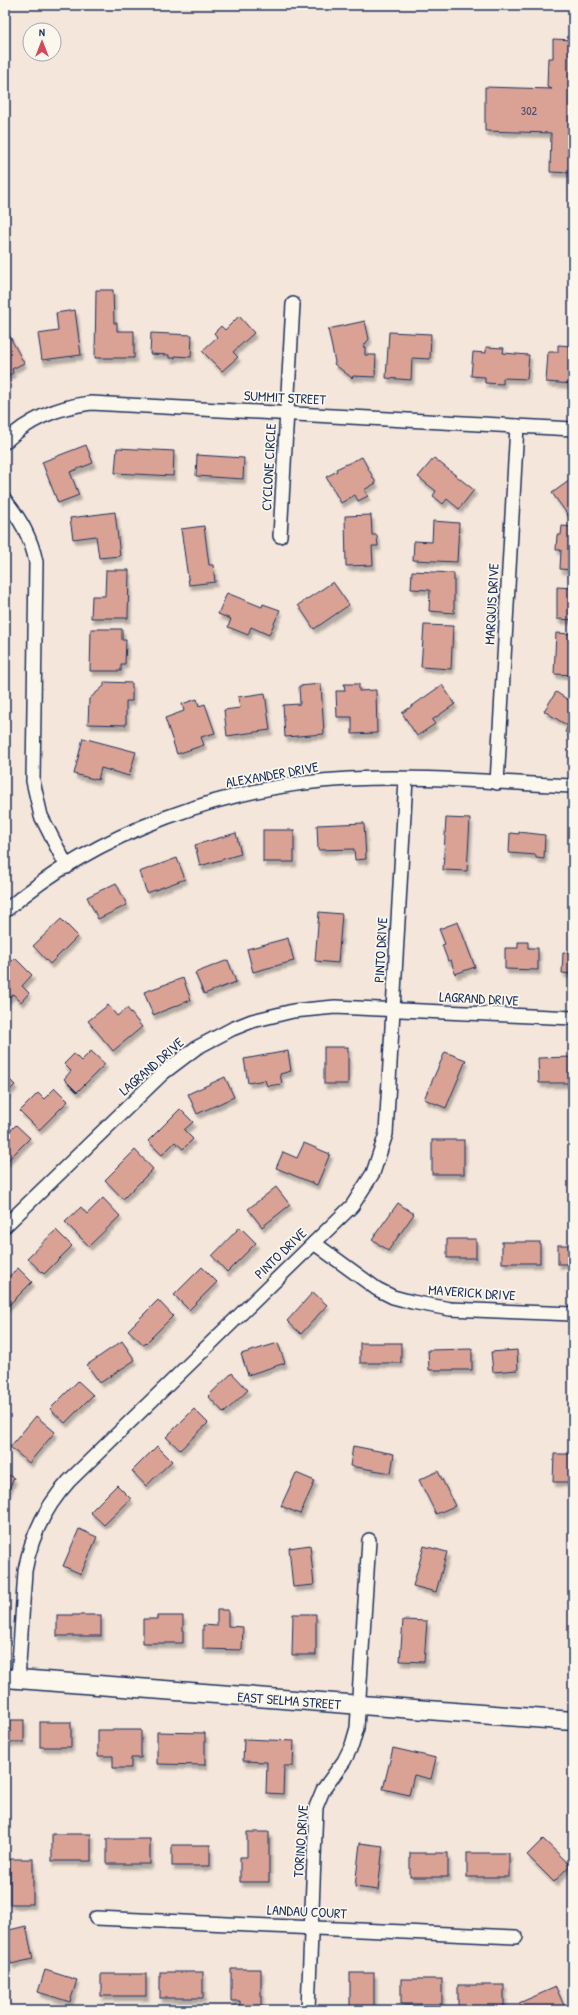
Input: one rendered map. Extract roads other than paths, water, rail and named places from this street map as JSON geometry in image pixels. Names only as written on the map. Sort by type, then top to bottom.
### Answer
[{"type":"street","name":"CYCLONE CIRCLE","points":[[280,536],[293,304]]},
{"type":"street","name":"SUMMIT STREET","points":[[5,442],[26,425],[41,416],[58,409],[91,403],[573,429]]},
{"type":"street","name":"MARQUIS DRIVE","points":[[497,783],[516,426]]},
{"type":"street","points":[[5,500],[24,527],[31,541],[36,562],[34,780],[41,816],[67,867]]},
{"type":"street","name":"ALEXANDER DRIVE","points":[[5,911],[67,867],[94,851],[148,824],[237,795],[270,788],[320,781],[406,779],[573,786]]},
{"type":"street","name":"PINTO DRIVE","points":[[11,1679],[28,1554],[33,1538],[48,1507],[69,1480],[314,1243],[360,1196],[379,1161],[386,1134],[406,779]]},
{"type":"street","name":"LAGRAND DRIVE","points":[[5,1226],[162,1073],[196,1048],[213,1038],[252,1021],[293,1011],[335,1007],[573,1018]]},
{"type":"street","name":"MAVERICK DRIVE","points":[[314,1243],[377,1288],[393,1297],[450,1310],[573,1314]]},
{"type":"street","name":"TORINO DRIVE","points":[[308,2010],[316,1807],[323,1790],[344,1761],[352,1745],[357,1728],[369,1540]]},
{"type":"street","name":"EAST SELMA STREET","points":[[11,1679],[573,1720]]},
{"type":"street","name":"LANDAU COURT","points":[[96,1918],[516,1937]]}]
